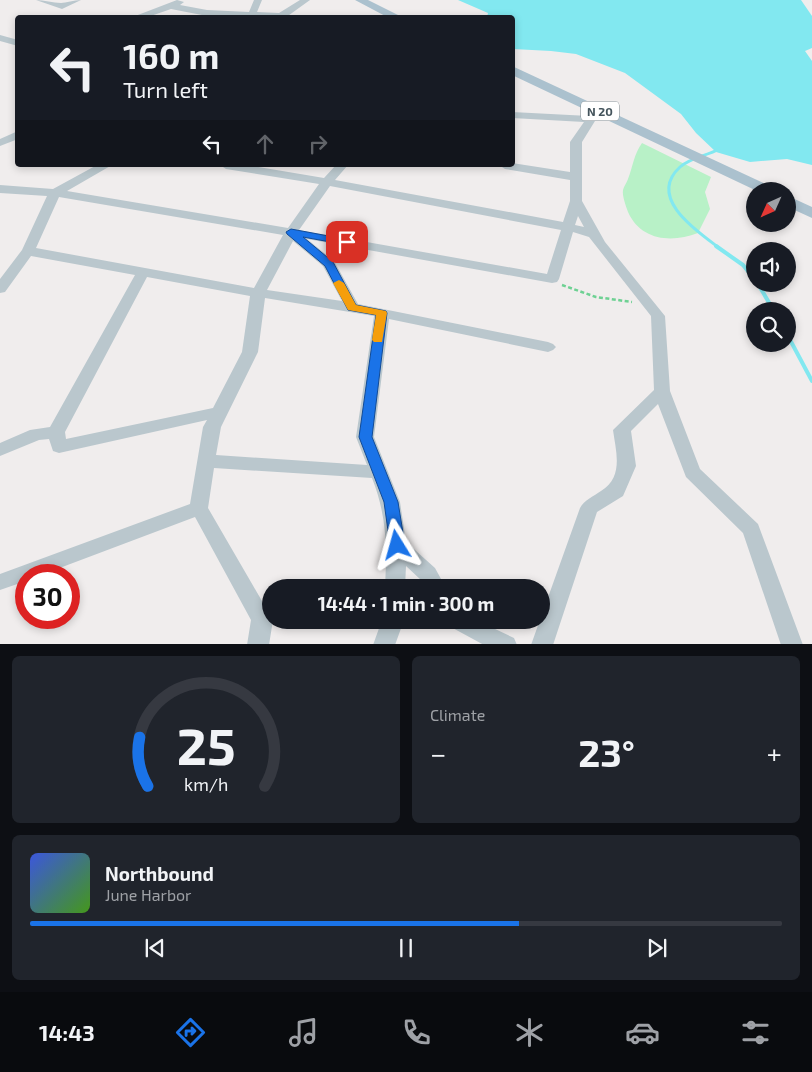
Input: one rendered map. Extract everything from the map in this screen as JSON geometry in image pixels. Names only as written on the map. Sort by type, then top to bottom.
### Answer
[{"type":"main road","points":[[360,0],[392,15]]},
{"type":"main road","name":"N 20","points":[[515,72],[598,116],[688,152],[751,182]]},
{"type":"main road","points":[[796,204],[810,211]]},
{"type":"street","points":[[40,0],[62,3],[77,0]]},
{"type":"street","points":[[143,15],[185,0]]},
{"type":"street","points":[[171,6],[207,13],[252,15],[258,0]]},
{"type":"street","points":[[283,15],[306,0]]},
{"type":"street","points":[[171,6],[197,1]]},
{"type":"street","points":[[0,38],[15,36]]},
{"type":"street","points":[[0,38],[15,42]]},
{"type":"street","points":[[515,115],[598,116]]},
{"type":"street","points":[[0,189],[55,193],[291,232],[552,279],[576,201],[576,142],[598,116]]},
{"type":"street","points":[[0,143],[15,136]]},
{"type":"street","points":[[0,289],[28,251],[55,193],[102,167]]},
{"type":"street","points":[[238,167],[568,227],[594,234]]},
{"type":"street","points":[[258,644],[262,620],[199,508],[206,461],[212,427],[250,352],[258,293],[291,232],[340,167]]},
{"type":"street","points":[[515,167],[576,176]]},
{"type":"street","points":[[576,201],[599,243],[658,316],[662,392],[692,472],[751,529],[792,644]]},
{"type":"street","points":[[291,232],[329,264],[352,307]]},
{"type":"street","points":[[28,251],[258,293],[352,307],[548,347]]},
{"type":"street","points":[[143,272],[56,432],[59,446],[220,412]]},
{"type":"street","points":[[382,313],[366,437],[391,502],[397,545],[395,579]]},
{"type":"street","points":[[542,644],[588,508],[616,490],[627,466],[622,430],[662,392]]},
{"type":"street","points":[[0,450],[36,434],[56,432]]},
{"type":"street","points":[[206,461],[380,472]]},
{"type":"street","points":[[0,582],[199,508]]},
{"type":"street","points":[[397,545],[428,574],[431,579]]},
{"type":"street","points":[[384,644],[390,629]]},
{"type":"street","points":[[475,629],[506,644]]},
{"type":"path","points":[[552,279],[572,290],[596,297],[648,304]]},
{"type":"green space","points":[[642,143],[711,177],[705,192],[710,209],[698,233],[678,238],[658,237],[641,229],[634,222],[626,207],[623,190],[635,156]]},
{"type":"water","points":[[458,0],[801,0],[812,16],[812,48],[805,51],[812,61],[812,165],[787,159],[750,162],[716,152],[696,133],[681,114],[625,73],[576,54],[515,49],[515,15],[488,15],[488,13]]},
{"type":"waterway","points":[[718,247],[698,232],[678,212],[671,201],[669,190],[671,178],[680,167],[689,161],[719,149]]},
{"type":"waterway","points":[[716,246],[746,269]]},
{"type":"waterway","points":[[763,292],[769,302]]},
{"type":"waterway","points":[[796,351],[812,381]]},
{"type":"slow traffic","points":[[339,283],[352,307],[382,313],[378,340]]},
{"type":"route","points":[[347,242],[291,232],[329,264],[352,307],[382,313],[366,437],[391,502],[397,545]]}]
